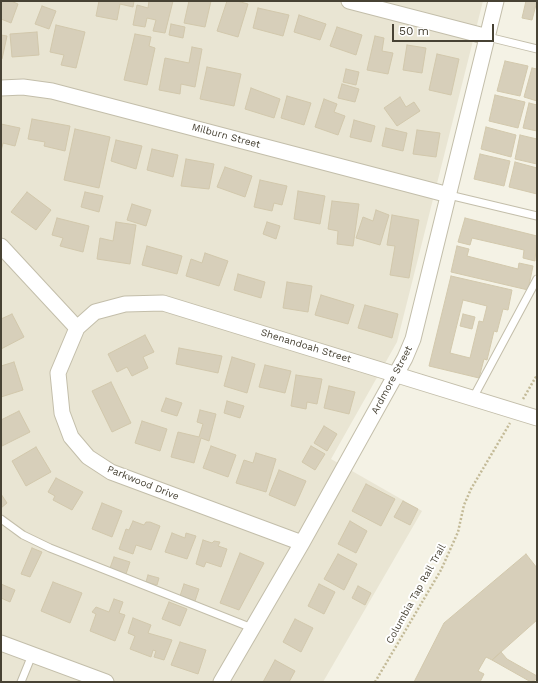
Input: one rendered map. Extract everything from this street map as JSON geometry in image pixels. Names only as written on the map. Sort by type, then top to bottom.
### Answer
[{"type":"street","points":[[349,1],[488,37]]},
{"type":"street","name":"Ardmore Street","points":[[221,682],[302,543],[409,351],[417,326],[496,1]]},
{"type":"street","name":"Milburn Street","points":[[1,88],[23,87],[52,91],[449,195]]},
{"type":"street","points":[[1,246],[77,328]]},
{"type":"street","name":"Shenandoah Street","points":[[77,328],[95,312],[125,304],[163,303],[537,418]]},
{"type":"street","name":"Parkwood Drive","points":[[77,328],[58,373],[62,413],[71,438],[88,457],[111,472],[302,543]]},
{"type":"street","points":[[1,643],[106,682]]},
{"type":"lane","points":[[488,37],[537,49]]},
{"type":"lane","points":[[449,195],[537,216]]},
{"type":"lane","points":[[472,398],[537,279]]},
{"type":"lane","points":[[1,519],[23,535],[50,548],[252,628]]},
{"type":"lane","points":[[21,682],[32,655]]},
{"type":"path","points":[[523,399],[537,375]]},
{"type":"path","name":"Columbia Tap Rail Trail","points":[[375,682],[441,570],[458,532],[464,505],[471,489],[508,425]]},
{"type":"shaded area","points":[[1,1],[483,1],[397,342],[331,459],[422,511],[323,682],[1,682]]},
{"type":"building","points":[[1,1],[11,1],[18,4],[11,23],[1,19]]},
{"type":"building","points":[[99,1],[134,1],[133,7],[120,4],[117,20],[96,16]]},
{"type":"building","points":[[149,1],[173,1],[165,33],[153,31],[156,20],[147,18],[145,27],[133,25],[137,5],[148,8]]},
{"type":"building","points":[[189,1],[211,1],[205,27],[184,23]]},
{"type":"building","points":[[227,1],[237,1],[248,4],[238,37],[217,31]]},
{"type":"building","points":[[526,1],[537,1],[532,20],[522,18]]},
{"type":"building","points":[[42,6],[56,11],[49,29],[35,24]]},
{"type":"building","points":[[258,8],[289,15],[283,36],[253,28]]},
{"type":"building","points":[[299,15],[326,24],[320,40],[294,32]]},
{"type":"building","points":[[171,24],[185,27],[183,38],[169,35]]},
{"type":"building","points":[[56,25],[85,32],[76,68],[61,65],[64,55],[50,52]]},
{"type":"building","points":[[337,27],[362,35],[356,55],[330,46]]},
{"type":"building","points":[[37,32],[39,55],[12,57],[10,34]]},
{"type":"building","points":[[135,34],[151,37],[149,46],[155,48],[147,85],[124,80]]},
{"type":"building","points":[[1,35],[7,36],[2,59],[1,59]]},
{"type":"building","points":[[375,36],[384,38],[382,51],[393,53],[388,74],[367,70]]},
{"type":"building","points":[[407,45],[426,48],[422,73],[403,70]]},
{"type":"building","points":[[192,47],[202,49],[195,87],[181,84],[180,94],[159,90],[165,58],[189,63]]},
{"type":"building","points":[[437,54],[459,59],[451,95],[429,90]]},
{"type":"building","points":[[505,61],[528,66],[520,96],[497,91]]},
{"type":"building","points":[[207,67],[241,74],[234,106],[200,99]]},
{"type":"building","points":[[532,68],[537,69],[537,101],[524,97]]},
{"type":"building","points":[[346,69],[359,72],[356,85],[343,82]]},
{"type":"building","points":[[342,84],[359,89],[355,102],[338,98]]},
{"type":"building","points":[[251,88],[280,99],[274,118],[245,109]]},
{"type":"building","points":[[495,95],[525,102],[518,128],[489,121]]},
{"type":"building","points":[[287,96],[311,103],[304,125],[281,118]]},
{"type":"building","points":[[400,97],[406,107],[414,102],[420,111],[397,126],[384,108]]},
{"type":"building","points":[[324,99],[337,104],[334,112],[345,116],[338,135],[315,127]]},
{"type":"building","points":[[529,103],[537,105],[537,131],[523,128]]},
{"type":"building","points":[[32,119],[70,126],[65,151],[44,146],[45,142],[28,139]]},
{"type":"building","points":[[354,120],[375,126],[371,142],[350,137]]},
{"type":"building","points":[[1,124],[20,128],[15,146],[3,143],[1,151]]},
{"type":"building","points":[[486,127],[516,135],[511,157],[481,149]]},
{"type":"building","points":[[386,128],[407,133],[403,151],[382,146]]},
{"type":"building","points":[[75,129],[110,137],[99,188],[64,180]]},
{"type":"building","points":[[417,130],[440,133],[436,157],[413,154]]},
{"type":"building","points":[[520,135],[537,139],[537,164],[515,159]]},
{"type":"building","points":[[116,140],[142,146],[136,169],[111,161]]},
{"type":"building","points":[[152,149],[178,155],[173,177],[147,170]]},
{"type":"building","points":[[480,154],[510,161],[504,186],[474,179]]},
{"type":"building","points":[[186,159],[214,164],[209,189],[181,186]]},
{"type":"building","points":[[515,162],[537,168],[537,194],[509,187]]},
{"type":"building","points":[[225,167],[252,176],[245,197],[217,187]]},
{"type":"building","points":[[260,180],[287,186],[282,205],[274,203],[272,211],[254,207]]},
{"type":"building","points":[[298,191],[325,196],[320,224],[294,219]]},
{"type":"building","points":[[27,192],[51,210],[36,230],[11,212]]},
{"type":"building","points":[[85,192],[103,196],[99,212],[81,207]]},
{"type":"building","points":[[332,201],[359,204],[353,246],[337,244],[338,231],[328,229]]},
{"type":"building","points":[[132,204],[151,210],[146,226],[127,220]]},
{"type":"building","points":[[376,210],[389,215],[380,245],[356,238],[363,217],[373,221]]},
{"type":"building","points":[[392,215],[419,220],[409,278],[390,275],[395,246],[387,245]]},
{"type":"building","points":[[57,218],[89,226],[83,252],[60,246],[63,238],[52,235]]},
{"type":"building","points":[[465,218],[537,236],[535,261],[523,258],[524,250],[472,238],[470,245],[458,242]]},
{"type":"building","points":[[116,222],[136,225],[130,264],[97,259],[100,238],[113,241]]},
{"type":"building","points":[[267,222],[280,226],[276,239],[263,234]]},
{"type":"building","points":[[147,246],[182,256],[177,274],[142,265]]},
{"type":"building","points":[[457,246],[469,249],[467,256],[518,269],[519,263],[533,266],[528,290],[451,272]]},
{"type":"building","points":[[205,253],[228,261],[219,286],[186,276],[191,259],[202,263]]},
{"type":"building","points":[[238,274],[265,282],[261,298],[234,290]]},
{"type":"building","points":[[451,276],[512,290],[508,310],[503,309],[497,332],[494,331],[487,360],[484,359],[479,378],[429,366]],"holes":[[[463,300],[487,306],[483,322],[479,321],[470,358],[450,353]]]},
{"type":"building","points":[[287,282],[312,286],[308,312],[283,308]]},
{"type":"building","points":[[321,295],[354,305],[348,324],[315,315]]},
{"type":"building","points":[[365,305],[398,314],[392,338],[358,328]]},
{"type":"building","points":[[12,314],[24,337],[1,349],[1,319]]},
{"type":"building","points":[[463,314],[475,317],[472,329],[460,326]]},
{"type":"building","points":[[145,335],[154,352],[143,357],[148,368],[132,376],[127,367],[117,372],[108,354]]},
{"type":"building","points":[[179,348],[222,356],[218,373],[176,364]]},
{"type":"building","points":[[232,357],[255,364],[247,393],[224,386]]},
{"type":"building","points":[[14,362],[23,390],[1,397],[1,366]]},
{"type":"building","points":[[265,365],[291,371],[285,393],[259,387]]},
{"type":"building","points":[[296,375],[322,379],[317,404],[307,402],[306,409],[291,406]]},
{"type":"building","points":[[111,382],[131,423],[112,432],[92,391]]},
{"type":"building","points":[[329,386],[355,392],[349,414],[324,408]]},
{"type":"building","points":[[166,398],[182,403],[177,416],[161,411]]},
{"type":"building","points":[[227,401],[244,406],[240,418],[224,413]]},
{"type":"building","points":[[200,410],[216,414],[209,441],[201,438],[194,463],[171,457],[178,432],[199,437],[203,424],[197,422]]},
{"type":"building","points":[[19,411],[30,432],[2,446],[1,420]]},
{"type":"building","points":[[142,421],[167,429],[160,451],[135,443]]},
{"type":"building","points":[[324,426],[337,434],[327,451],[314,443]]},
{"type":"building","points":[[211,446],[236,455],[228,477],[203,468]]},
{"type":"building","points":[[311,446],[325,454],[315,470],[302,462]]},
{"type":"building","points":[[36,447],[51,472],[26,486],[12,461]]},
{"type":"building","points":[[256,453],[276,459],[266,492],[236,483],[244,460],[253,463]]},
{"type":"building","points":[[279,470],[306,481],[295,506],[269,495]]},
{"type":"building","points":[[56,478],[83,492],[72,510],[53,500],[55,496],[48,492]]},
{"type":"building","points":[[366,484],[395,499],[381,526],[352,511]]},
{"type":"building","points":[[1,494],[7,503],[1,508]]},
{"type":"building","points":[[403,501],[418,509],[410,525],[394,517]]},
{"type":"building","points":[[102,503],[122,511],[112,537],[92,529]]},
{"type":"building","points":[[133,521],[144,525],[146,522],[150,522],[160,526],[151,550],[136,545],[133,554],[119,549],[126,529],[129,530]]},
{"type":"building","points":[[350,521],[367,531],[356,553],[338,544]]},
{"type":"building","points":[[172,533],[185,538],[186,533],[196,536],[187,559],[165,552]]},
{"type":"building","points":[[203,540],[212,543],[214,541],[220,542],[218,546],[227,549],[221,567],[206,562],[204,567],[196,564]]},
{"type":"building","points":[[32,548],[42,552],[30,577],[21,574]]},
{"type":"building","points":[[240,553],[264,563],[239,610],[220,603]]},
{"type":"building","points":[[338,554],[357,564],[344,590],[324,579]]},
{"type":"building","points":[[526,554],[537,568],[537,620],[492,660],[486,657],[478,671],[484,674],[480,682],[414,682],[444,623]]},
{"type":"building","points":[[114,557],[130,562],[126,574],[110,568]]},
{"type":"building","points":[[148,575],[159,578],[157,585],[146,582]]},
{"type":"building","points":[[53,582],[82,593],[70,623],[41,611]]},
{"type":"building","points":[[1,584],[15,590],[10,602],[1,598]]},
{"type":"building","points":[[184,584],[199,589],[195,601],[180,596]]},
{"type":"building","points":[[319,584],[335,592],[324,614],[308,606]]},
{"type":"building","points":[[358,586],[371,593],[365,605],[352,598]]},
{"type":"building","points":[[114,599],[123,602],[119,613],[125,615],[115,641],[90,631],[96,614],[92,612],[96,607],[109,612]]},
{"type":"building","points":[[169,602],[187,609],[180,626],[162,619]]},
{"type":"building","points":[[133,618],[151,625],[148,633],[172,640],[164,660],[154,657],[156,651],[153,650],[151,657],[130,649],[135,636],[128,633]]},
{"type":"building","points":[[295,619],[313,628],[301,652],[283,642]]},
{"type":"building","points":[[180,642],[206,650],[198,674],[171,665]]},
{"type":"building","points":[[501,652],[507,659],[537,676],[537,679],[531,682],[492,660]]},
{"type":"building","points":[[275,660],[295,671],[289,682],[263,682]]}]
